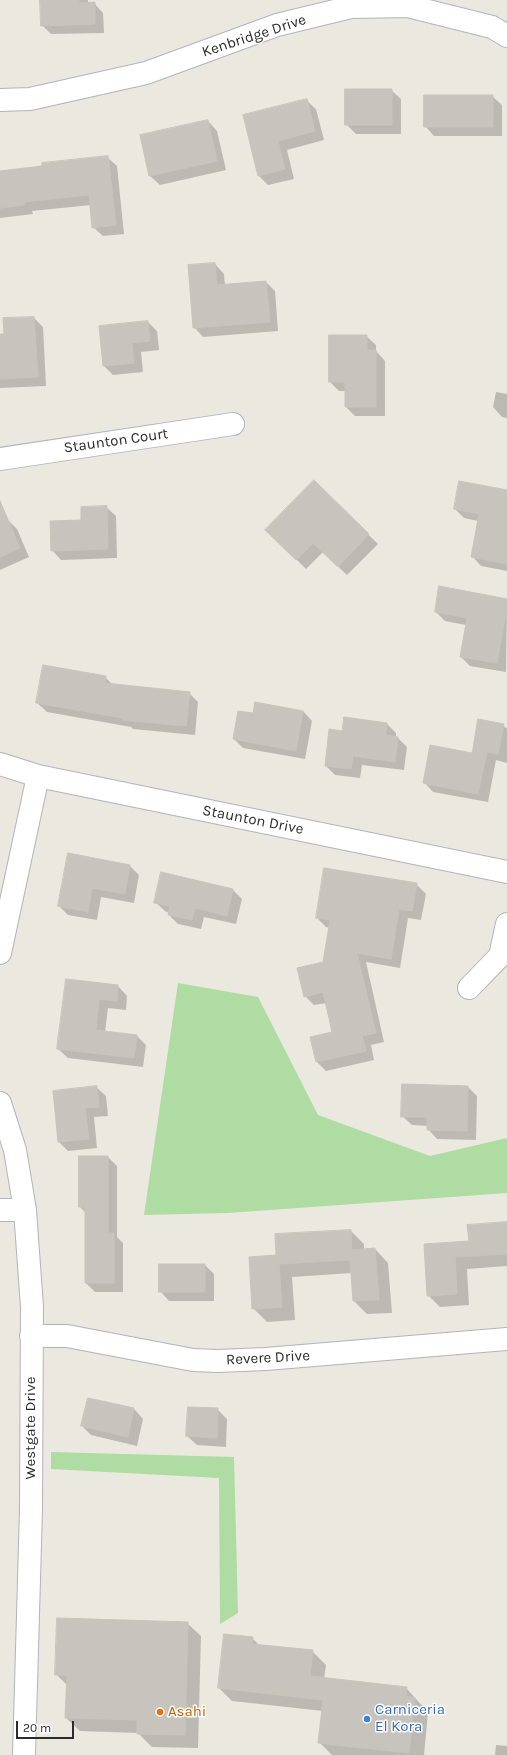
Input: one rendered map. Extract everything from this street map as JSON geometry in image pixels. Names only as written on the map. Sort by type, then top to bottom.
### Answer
[{"type":"street","name":"Kenbridge Drive","points":[[0,100],[30,99],[84,89],[146,74],[277,25],[351,7],[408,6],[492,27],[507,36]]},
{"type":"street","name":"Staunton Court","points":[[0,459],[233,424]]},
{"type":"street","name":"Staunton Drive","points":[[0,764],[38,776],[507,872]]},
{"type":"street","points":[[0,953],[38,776]]},
{"type":"street","points":[[468,988],[500,956],[507,924]]},
{"type":"street","name":"Westgate Drive","points":[[0,1104],[15,1150],[25,1210],[32,1307],[31,1509],[24,1755]]},
{"type":"street","points":[[0,1210],[25,1210]]},
{"type":"street","name":"Revere Drive","points":[[31,1336],[67,1336],[193,1360],[217,1361],[266,1359],[507,1339]]},
{"type":"green space","points":[[178,983],[258,997],[318,1115],[430,1156],[507,1138],[507,1193],[228,1213],[144,1215]]},
{"type":"green space","points":[[51,1452],[234,1457],[238,1613],[220,1624],[219,1478],[51,1469]]},
{"type":"building","points":[[40,0],[79,0],[79,3],[95,2],[95,24],[41,26]]},
{"type":"building","points":[[345,89],[392,89],[392,125],[345,125]]},
{"type":"building","points":[[424,95],[493,95],[493,127],[424,127]]},
{"type":"building","points":[[307,99],[315,131],[278,141],[285,169],[258,176],[243,115]]},
{"type":"building","points":[[208,120],[217,161],[149,176],[140,135]]},
{"type":"building","points":[[108,156],[116,225],[92,228],[89,195],[24,202],[24,205],[0,208],[0,171],[42,166],[42,163]]},
{"type":"building","points":[[215,263],[217,285],[266,281],[270,322],[193,328],[188,265]]},
{"type":"building","points":[[34,317],[38,377],[0,379],[0,334],[4,334],[3,318]]},
{"type":"building","points":[[148,321],[150,341],[132,343],[134,363],[103,366],[99,326]]},
{"type":"building","points":[[329,335],[367,335],[367,350],[376,350],[376,407],[345,407],[345,382],[329,382]]},
{"type":"building","points":[[314,480],[369,534],[338,567],[313,543],[296,560],[265,530]]},
{"type":"building","points":[[459,481],[507,490],[507,564],[471,557],[479,514],[454,509]]},
{"type":"building","points":[[0,501],[20,548],[0,557]]},
{"type":"building","points":[[107,506],[108,549],[51,551],[50,521],[81,520],[81,507]]},
{"type":"building","points":[[439,586],[507,599],[507,608],[497,663],[460,657],[467,618],[435,612]]},
{"type":"building","points":[[43,665],[106,676],[105,683],[190,692],[186,726],[123,720],[123,718],[36,703]]},
{"type":"building","points":[[255,702],[303,711],[296,751],[233,739],[238,711],[253,713]]},
{"type":"building","points":[[344,717],[387,723],[386,735],[398,737],[395,762],[353,756],[351,769],[325,766],[329,729],[342,731]]},
{"type":"building","points":[[478,719],[504,724],[498,754],[487,752],[478,794],[423,783],[430,745],[472,753]]},
{"type":"building","points":[[68,853],[130,865],[125,894],[92,888],[88,912],[58,906]]},
{"type":"building","points":[[324,868],[417,883],[412,911],[399,909],[391,959],[357,953],[376,1033],[362,1036],[366,1051],[316,1062],[310,1037],[332,1032],[323,992],[304,997],[297,968],[323,962],[330,920],[316,918]]},
{"type":"building","points":[[161,872],[233,889],[227,916],[195,908],[192,920],[168,915],[170,906],[154,903]]},
{"type":"building","points":[[66,979],[118,985],[117,1001],[99,999],[96,1030],[137,1035],[134,1058],[57,1049]]},
{"type":"building","points":[[402,1084],[468,1086],[467,1131],[427,1130],[427,1117],[401,1117]]},
{"type":"building","points":[[97,1086],[99,1107],[85,1108],[89,1139],[58,1142],[53,1091]]},
{"type":"building","points":[[79,1156],[108,1156],[108,1233],[114,1233],[114,1283],[85,1283],[85,1207],[79,1207]]},
{"type":"building","points":[[507,1222],[507,1254],[455,1257],[457,1294],[427,1296],[424,1244],[469,1241],[467,1225]]},
{"type":"building","points":[[351,1230],[352,1250],[375,1248],[379,1300],[353,1301],[350,1260],[279,1264],[282,1307],[252,1309],[249,1257],[276,1255],[275,1234]]},
{"type":"building","points":[[159,1264],[205,1264],[205,1292],[159,1292]]},
{"type":"building","points":[[88,1398],[134,1408],[128,1437],[81,1426]]},
{"type":"building","points":[[188,1407],[218,1408],[217,1438],[186,1436]]},
{"type":"building","points":[[57,1618],[188,1622],[185,1735],[137,1734],[137,1720],[65,1718],[67,1675],[55,1675]]},
{"type":"building","points":[[224,1634],[253,1637],[252,1644],[313,1650],[310,1676],[407,1687],[406,1696],[415,1698],[409,1753],[318,1743],[323,1700],[218,1688]]},
{"type":"place","name":"Asahi","points":[[160,1712]]},
{"type":"place","name":"Carniceria El Kora","points":[[367,1719]]}]
